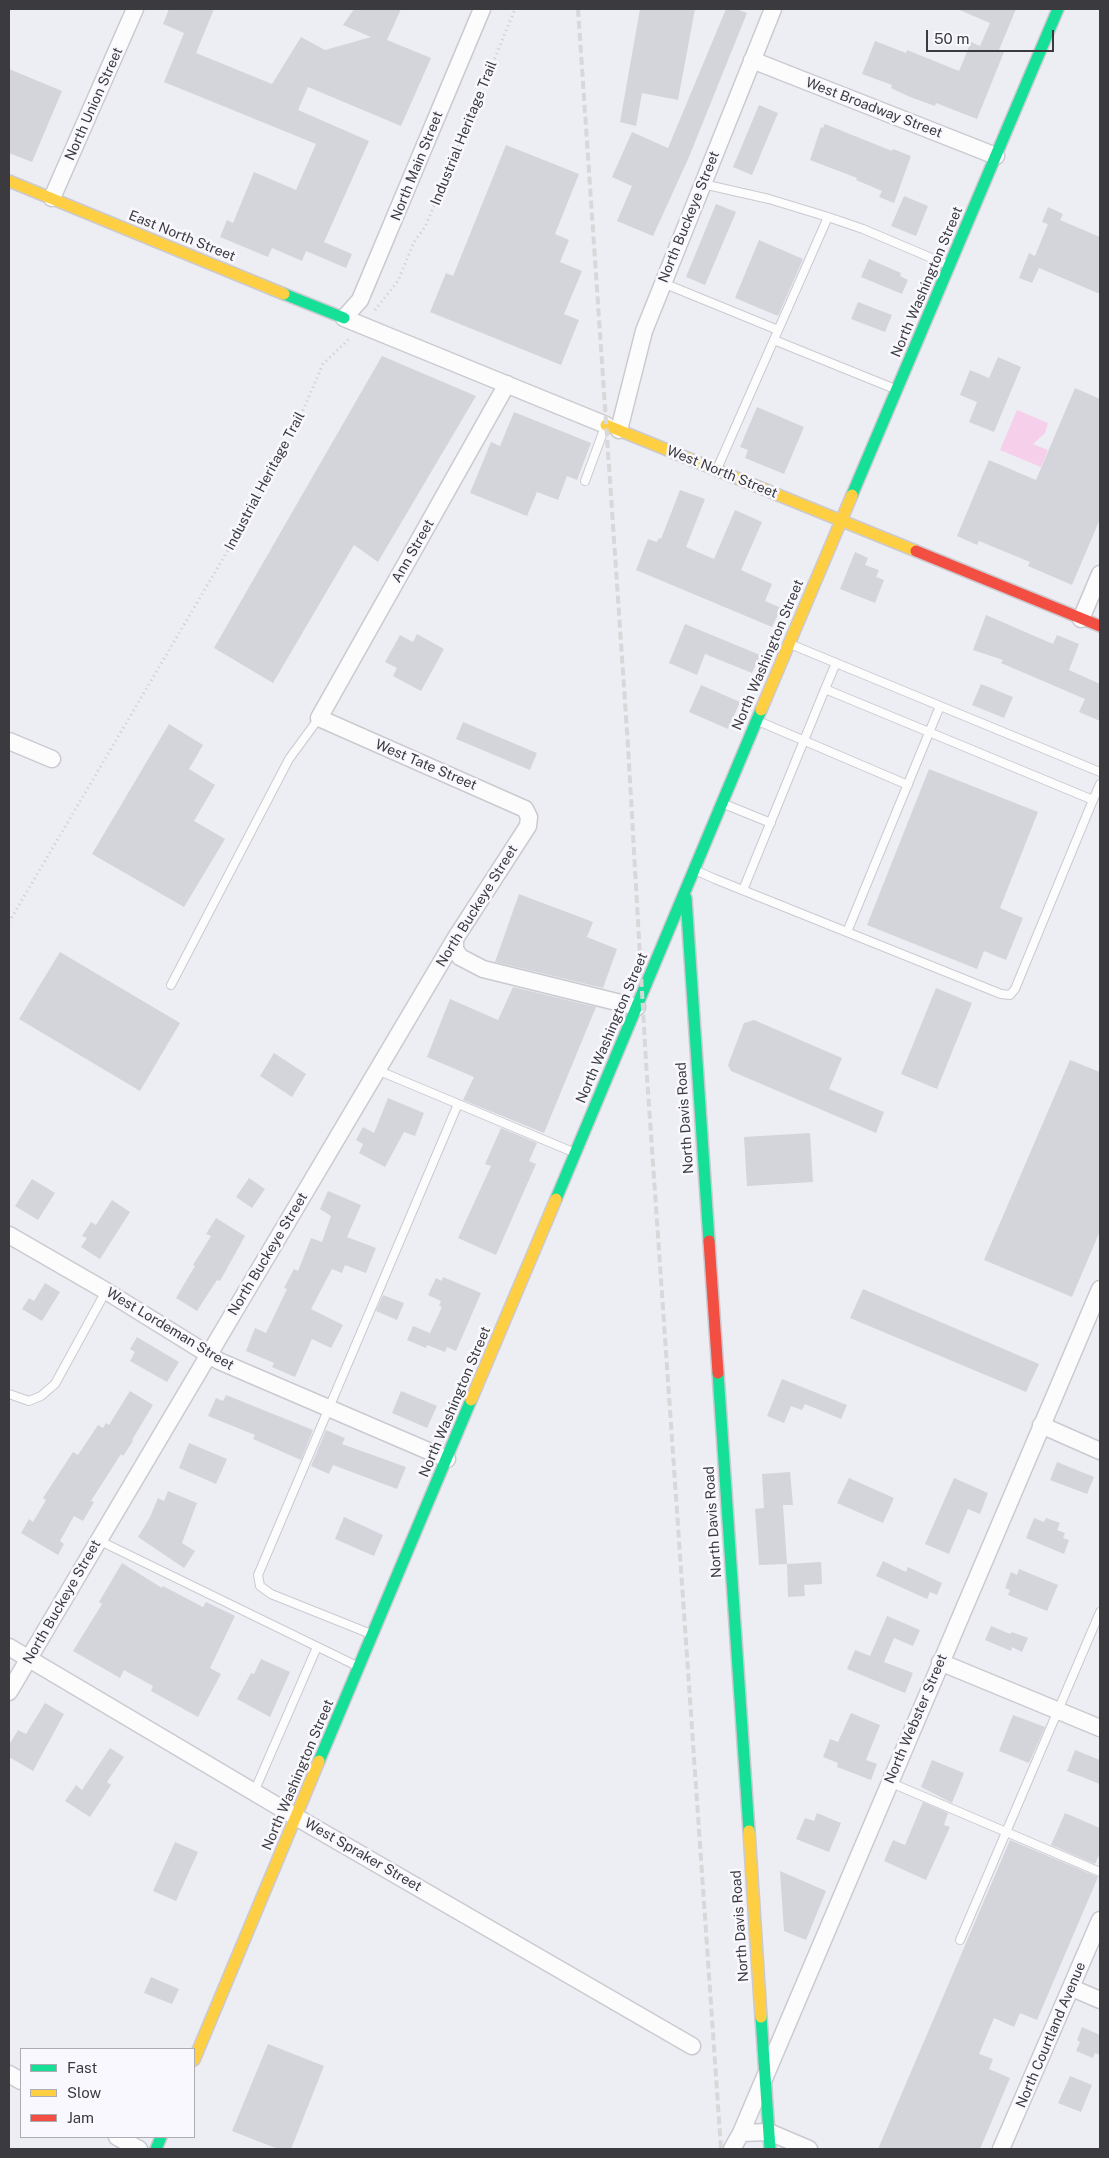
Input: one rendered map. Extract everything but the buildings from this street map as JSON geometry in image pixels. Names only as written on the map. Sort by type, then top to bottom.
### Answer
[{"type":"main road","name":"North Washington Street","points":[[195,2058],[1058,9]]},
{"type":"main road","name":"East North Street","points":[[9,181],[344,318]]},
{"type":"main road","name":"West North Street","points":[[612,428],[1100,626]]},
{"type":"main road","name":"North Davis Road","points":[[686,892],[770,2149]]},
{"type":"street","name":"North Union Street","points":[[52,198],[136,9]]},
{"type":"street","name":"North Main Street","points":[[344,318],[360,300],[482,9]]},
{"type":"street","name":"North Buckeye Street","points":[[612,428],[644,330],[773,9]]},
{"type":"street","name":"West Broadway Street","points":[[752,60],[996,156]]},
{"type":"street","name":"West North Street","points":[[344,318],[612,428]]},
{"type":"street","name":"Ann Street","points":[[318,718],[508,384]]},
{"type":"street","points":[[1081,618],[1100,574]]},
{"type":"street","name":"West Tate Street","points":[[318,718],[507,800],[525,809],[530,817]]},
{"type":"street","points":[[9,742],[52,759]]},
{"type":"street","name":"North Buckeye Street","points":[[9,1692],[455,939],[528,826],[530,817]]},
{"type":"street","points":[[455,939],[455,949],[460,957],[483,969],[637,1007]]},
{"type":"street","name":"West Lordeman Street","points":[[9,1235],[106,1291],[209,1353],[219,1361],[447,1459]]},
{"type":"street","name":"North Webster Street","points":[[732,2149],[741,2133],[1100,1289]]},
{"type":"street","points":[[1041,1426],[1100,1451]]},
{"type":"street","name":"West Spraker Street","points":[[9,1647],[296,1817],[692,2046]]},
{"type":"street","points":[[940,1662],[1100,1728]]},
{"type":"street","name":"North Courtland Avenue","points":[[1001,2149],[1100,1920]]},
{"type":"street","points":[[1072,1988],[1100,2000]]},
{"type":"street","points":[[9,2074],[20,2080]]},
{"type":"street","points":[[741,2133],[769,2132],[809,2149]]},
{"type":"street","points":[[119,2138],[139,2149]]},
{"type":"lane","points":[[703,184],[769,199],[828,217],[864,229],[950,266]]},
{"type":"lane","points":[[717,470],[828,217]]},
{"type":"lane","points":[[663,283],[778,330]]},
{"type":"lane","points":[[774,340],[897,390]]},
{"type":"lane","points":[[585,481],[612,428]]},
{"type":"lane","points":[[789,644],[1100,772]]},
{"type":"lane","points":[[743,890],[836,663]]},
{"type":"lane","points":[[825,689],[1093,800]]},
{"type":"lane","points":[[847,932],[940,706]]},
{"type":"lane","points":[[171,985],[289,758],[318,718]]},
{"type":"lane","points":[[757,720],[804,742],[908,785]]},
{"type":"lane","points":[[695,870],[1010,996],[1015,989],[1100,784]]},
{"type":"lane","points":[[722,803],[771,823]]},
{"type":"lane","points":[[377,1070],[575,1153]]},
{"type":"lane","points":[[373,1635],[271,1594],[260,1586],[258,1574],[458,1104]]},
{"type":"lane","points":[[9,1394],[29,1401],[42,1396],[55,1384],[106,1291]]},
{"type":"lane","points":[[98,1540],[359,1667]]},
{"type":"lane","points":[[960,1940],[1059,1712],[1100,1612]]},
{"type":"lane","points":[[254,1792],[317,1647]]},
{"type":"lane","points":[[889,1782],[1100,1872]]},
{"type":"path","name":"Industrial Heritage Trail","points":[[9,922],[231,545],[294,431],[323,364],[362,325],[398,280],[414,242],[425,226],[515,9]]},
{"type":"shaded area","points":[[1017,410],[1048,423],[1045,433],[1033,444],[1048,450],[1041,467],[1000,450]]},
{"type":"railway","points":[[578,9],[628,746],[646,1062],[721,2149]]},
{"type":"traffic: fast","points":[[852,495],[1058,9]]},
{"type":"traffic: fast","points":[[284,294],[344,318]]},
{"type":"traffic: fast","points":[[556,1199],[761,710]]},
{"type":"traffic: fast","points":[[686,898],[709,1241]]},
{"type":"traffic: fast","points":[[718,1373],[749,1831]]},
{"type":"traffic: fast","points":[[319,1761],[471,1400]]},
{"type":"traffic: fast","points":[[761,2017],[770,2149]]},
{"type":"traffic: fast","points":[[156,2149],[161,2138]]},
{"type":"traffic: slow","points":[[9,181],[284,294]]},
{"type":"traffic: slow","points":[[606,425],[916,551]]},
{"type":"traffic: slow","points":[[761,710],[852,495]]},
{"type":"traffic: slow","points":[[471,1400],[556,1199]]},
{"type":"traffic: slow","points":[[195,2058],[319,1761]]},
{"type":"traffic: slow","points":[[749,1831],[761,2017]]},
{"type":"traffic: jam","points":[[916,551],[1100,626]]},
{"type":"traffic: jam","points":[[709,1241],[718,1373]]}]
